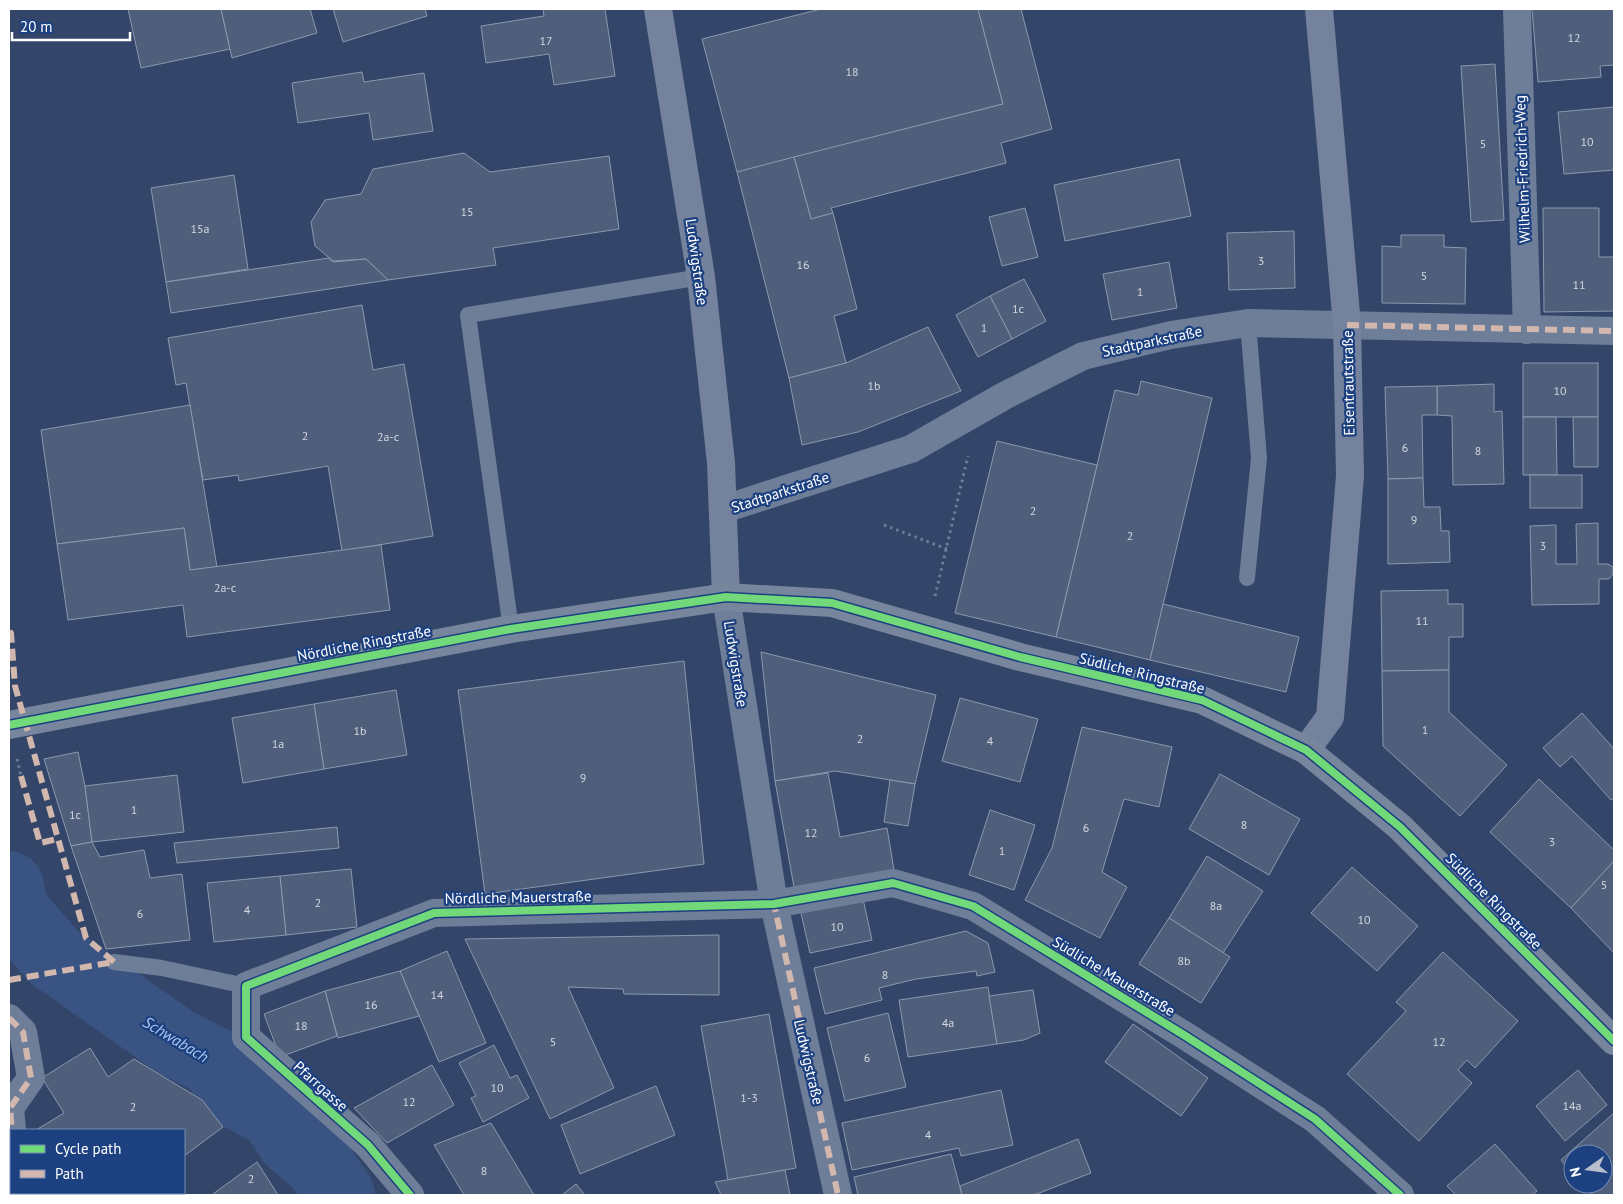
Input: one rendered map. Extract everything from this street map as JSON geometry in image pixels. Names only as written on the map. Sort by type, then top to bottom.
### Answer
[{"type":"main road","name":"Nördliche Ringstraße","points":[[9,725],[511,630],[726,596]]},
{"type":"main road","name":"Südliche Ringstraße","points":[[726,596],[832,603],[1020,657],[1202,700],[1306,750],[1400,827],[1610,1029]]},
{"type":"street","name":"Ludwigstraße","points":[[658,9],[701,277],[724,509],[726,596],[774,904],[838,1195]]},
{"type":"street","name":"Eisentrautstraße","points":[[1306,750],[1330,717],[1350,476],[1346,325],[1320,9]]},
{"type":"street","name":"Wilhelm-Friedrich-Weg","points":[[1517,9],[1527,330]]},
{"type":"street","name":"Stadtparkstraße","points":[[724,509],[911,450],[979,410],[1082,356],[1171,335],[1248,323],[1614,331]]},
{"type":"street","name":"Südliche Mauerstraße","points":[[774,904],[893,883],[973,906],[1184,1035],[1316,1120],[1400,1195]]},
{"type":"street","name":"Nördliche Mauerstraße","points":[[246,986],[434,913],[774,904]]},
{"type":"street","name":"Pfarrgasse","points":[[246,986],[246,1037],[368,1145],[410,1195]]},
{"type":"street","points":[[9,1018],[22,1032],[31,1078],[10,1108],[12,1129]]},
{"type":"lane","points":[[511,630],[468,315],[701,277]]},
{"type":"lane","points":[[1247,578],[1259,458],[1248,323]]},
{"type":"lane","points":[[114,962],[162,968],[246,986]]},
{"type":"path","points":[[927,630],[979,410]]},
{"type":"path","points":[[884,525],[946,549]]},
{"type":"building","points":[[128,9],[221,9],[230,49],[141,68]]},
{"type":"building","points":[[221,9],[310,9],[317,33],[232,58]]},
{"type":"building","points":[[333,9],[425,9],[427,16],[343,42]]},
{"type":"building","points":[[543,9],[605,9],[615,76],[554,85],[549,54],[486,63],[481,26],[544,16]]},
{"type":"building","points":[[821,9],[978,9],[1003,104],[737,172],[702,39]]},
{"type":"building","points":[[978,9],[1021,9],[1052,129],[1001,143],[1006,163],[831,208],[833,213],[811,219],[794,157],[1003,104]]},
{"type":"building","points":[[1532,9],[1614,9],[1614,65],[1600,66],[1601,77],[1538,82]]},
{"type":"building","points":[[1495,64],[1504,220],[1471,222],[1461,66]]},
{"type":"building","points":[[362,72],[364,82],[424,73],[433,131],[373,140],[369,113],[298,123],[292,83]]},
{"type":"building","points":[[1614,107],[1614,170],[1564,174],[1558,112]]},
{"type":"building","points":[[464,153],[490,172],[609,156],[619,229],[493,248],[496,265],[388,280],[366,259],[333,261],[315,246],[311,222],[325,200],[361,194],[373,169]]},
{"type":"building","points":[[794,157],[811,219],[833,213],[857,309],[834,316],[846,363],[789,378],[737,172]]},
{"type":"building","points":[[1179,159],[1191,216],[1065,241],[1054,185]]},
{"type":"building","points":[[234,175],[248,269],[166,282],[151,188]]},
{"type":"building","points":[[1025,208],[1038,257],[1002,266],[989,217]]},
{"type":"building","points":[[1543,208],[1599,208],[1599,257],[1614,257],[1614,311],[1544,312]]},
{"type":"building","points":[[1294,231],[1295,288],[1229,290],[1227,233]]},
{"type":"building","points":[[1401,235],[1444,235],[1444,247],[1466,248],[1465,304],[1382,303],[1382,246],[1401,247]]},
{"type":"building","points":[[329,258],[333,262],[366,259],[388,280],[171,313],[166,282]]},
{"type":"building","points":[[1169,262],[1177,308],[1112,320],[1103,274]]},
{"type":"building","points":[[1024,279],[1046,321],[1012,339],[990,296]]},
{"type":"building","points":[[990,296],[1012,339],[978,357],[956,315]]},
{"type":"building","points":[[362,305],[373,370],[404,364],[433,536],[342,551],[328,466],[239,481],[238,475],[203,480],[186,383],[176,385],[168,338]]},
{"type":"building","points":[[928,327],[961,391],[858,432],[802,445],[789,378],[846,363]]},
{"type":"building","points":[[1523,363],[1598,363],[1598,417],[1523,417]]},
{"type":"building","points":[[1141,381],[1212,398],[1150,660],[1056,637],[1115,390],[1138,395]]},
{"type":"building","points":[[1494,384],[1494,412],[1502,411],[1504,484],[1453,485],[1452,416],[1437,415],[1437,386]]},
{"type":"building","points":[[1437,386],[1437,415],[1422,415],[1423,478],[1388,479],[1385,387]]},
{"type":"building","points":[[190,405],[217,567],[190,570],[184,528],[57,544],[41,430]]},
{"type":"building","points":[[1523,417],[1556,417],[1557,475],[1523,475]]},
{"type":"building","points":[[1573,417],[1598,417],[1598,467],[1574,467]]},
{"type":"building","points":[[997,441],[1097,465],[1056,637],[955,613]]},
{"type":"building","points":[[1530,475],[1582,475],[1582,508],[1530,508]]},
{"type":"building","points":[[1423,478],[1424,507],[1440,507],[1441,531],[1449,531],[1450,562],[1388,564],[1388,479]]},
{"type":"building","points":[[1598,523],[1598,564],[1608,564],[1613,567],[1613,574],[1609,579],[1599,579],[1599,604],[1532,605],[1530,526],[1556,525],[1556,564],[1577,564],[1576,524]]},
{"type":"building","points":[[184,528],[190,570],[381,545],[390,610],[187,637],[183,605],[68,620],[57,544]]},
{"type":"building","points":[[1448,590],[1448,604],[1463,604],[1463,637],[1449,637],[1449,670],[1382,671],[1381,591]]},
{"type":"building","points":[[1163,604],[1299,637],[1286,692],[1150,660]]},
{"type":"building","points":[[761,652],[936,695],[915,784],[835,771],[775,781]]},
{"type":"building","points":[[684,661],[704,864],[485,894],[458,690]]},
{"type":"building","points":[[1449,670],[1449,712],[1507,765],[1460,816],[1383,746],[1382,671]]},
{"type":"building","points":[[396,690],[407,755],[324,769],[314,704]]},
{"type":"building","points":[[960,698],[1038,719],[1020,782],[942,761]]},
{"type":"building","points":[[314,704],[324,769],[243,783],[232,718]]},
{"type":"building","points":[[1582,713],[1614,749],[1614,798],[1611,800],[1572,756],[1560,767],[1543,748]]},
{"type":"building","points":[[1082,727],[1172,747],[1159,807],[1124,799],[1102,872],[1127,887],[1100,938],[1025,900],[1052,848]]},
{"type":"building","points":[[78,752],[85,786],[92,842],[71,846],[44,759]]},
{"type":"building","points":[[828,773],[840,837],[887,828],[894,870],[794,887],[775,781]]},
{"type":"building","points":[[1220,774],[1300,819],[1269,875],[1189,829]]},
{"type":"building","points":[[177,775],[184,832],[92,842],[85,786]]},
{"type":"building","points":[[1539,779],[1614,850],[1614,861],[1571,908],[1490,832]]},
{"type":"building","points":[[890,780],[915,784],[908,826],[884,822]]},
{"type":"building","points":[[990,810],[1035,825],[1014,890],[969,875]]},
{"type":"building","points":[[337,827],[339,848],[177,863],[174,843]]},
{"type":"building","points":[[92,842],[100,857],[144,850],[150,878],[182,874],[190,940],[106,949],[71,846]]},
{"type":"building","points":[[1207,856],[1263,891],[1223,953],[1169,918]]},
{"type":"building","points":[[1614,861],[1614,953],[1571,908]]},
{"type":"building","points":[[1352,867],[1418,926],[1377,971],[1311,913]]},
{"type":"building","points":[[351,869],[357,927],[286,935],[280,876]]},
{"type":"building","points":[[280,876],[286,935],[214,942],[207,883]]},
{"type":"building","points":[[863,899],[872,940],[810,953],[801,913]]},
{"type":"building","points":[[1169,918],[1230,957],[1201,1003],[1139,964]]},
{"type":"building","points":[[966,931],[988,943],[995,972],[977,976],[976,971],[916,979],[879,988],[882,1000],[825,1014],[814,968]]},
{"type":"building","points":[[719,935],[719,995],[624,994],[623,989],[568,987],[614,1088],[550,1119],[465,939]]},
{"type":"building","points":[[447,951],[486,1043],[439,1062],[400,971]]},
{"type":"building","points":[[1443,952],[1518,1021],[1475,1068],[1467,1060],[1458,1070],[1472,1083],[1419,1141],[1347,1074],[1406,1011],[1396,1002]]},
{"type":"building","points":[[400,971],[419,1016],[338,1038],[325,991]]},
{"type":"building","points":[[988,987],[997,1044],[908,1057],[899,1000]]},
{"type":"building","points":[[1033,990],[1040,1033],[1024,1040],[997,1044],[989,996]]},
{"type":"building","points":[[325,991],[337,1036],[280,1057],[264,1014]]},
{"type":"building","points":[[888,1013],[906,1087],[845,1101],[827,1028]]},
{"type":"building","points":[[769,1014],[796,1168],[728,1180],[701,1026]]},
{"type":"building","points":[[1133,1024],[1208,1078],[1181,1116],[1105,1062]]},
{"type":"building","points":[[494,1045],[510,1078],[517,1075],[529,1098],[483,1122],[471,1098],[476,1096],[459,1063]]},
{"type":"building","points":[[90,1048],[108,1077],[134,1059],[202,1100],[223,1127],[185,1155],[185,1129],[38,1129],[64,1113],[42,1078]]},
{"type":"building","points":[[432,1065],[454,1105],[387,1143],[354,1108]]},
{"type":"building","points":[[1578,1070],[1607,1105],[1565,1141],[1536,1106]]},
{"type":"building","points":[[656,1086],[675,1135],[580,1174],[561,1125]]},
{"type":"building","points":[[1001,1090],[1013,1145],[961,1156],[959,1148],[852,1170],[842,1123]]},
{"type":"building","points":[[1614,1113],[1614,1195],[1591,1194],[1613,1194],[1613,1144],[1579,1144]]},
{"type":"building","points":[[491,1123],[534,1195],[464,1195],[434,1145]]},
{"type":"building","points":[[1078,1139],[1091,1173],[1034,1195],[962,1195],[960,1186]]},
{"type":"building","points":[[1495,1144],[1537,1191],[1532,1195],[1456,1195],[1447,1186]]},
{"type":"building","points":[[951,1154],[962,1195],[858,1195],[854,1177]]},
{"type":"building","points":[[257,1162],[278,1195],[213,1194]]},
{"type":"building","points":[[785,1170],[790,1195],[721,1195],[715,1182]]},
{"type":"building","points":[[576,1184],[585,1195],[562,1195]]},
{"type":"waterway","name":"Schwabach","points":[[9,886],[14,911],[54,957],[175,1042],[216,1063],[232,1091],[274,1114],[291,1140],[320,1165],[340,1195]]},
{"type":"marked path","points":[[1347,325],[1614,331]]},
{"type":"marked path","points":[[9,634],[11,633],[15,686],[86,938],[114,962]]},
{"type":"marked path","points":[[21,776],[40,843],[57,839]]},
{"type":"marked path","points":[[770,904],[774,904],[838,1195]]},
{"type":"marked path","points":[[9,980],[114,962]]},
{"type":"marked path","points":[[9,1018],[23,1032],[31,1078],[10,1108],[12,1129]]},
{"type":"cycle path","points":[[9,725],[511,629],[726,597],[832,603],[1020,657],[1202,700],[1306,750],[1400,827],[1614,1041]]},
{"type":"cycle path","points":[[410,1195],[368,1145],[246,1037],[246,986],[434,913],[774,904],[893,883],[973,906],[1184,1035],[1315,1119],[1400,1195]]}]
